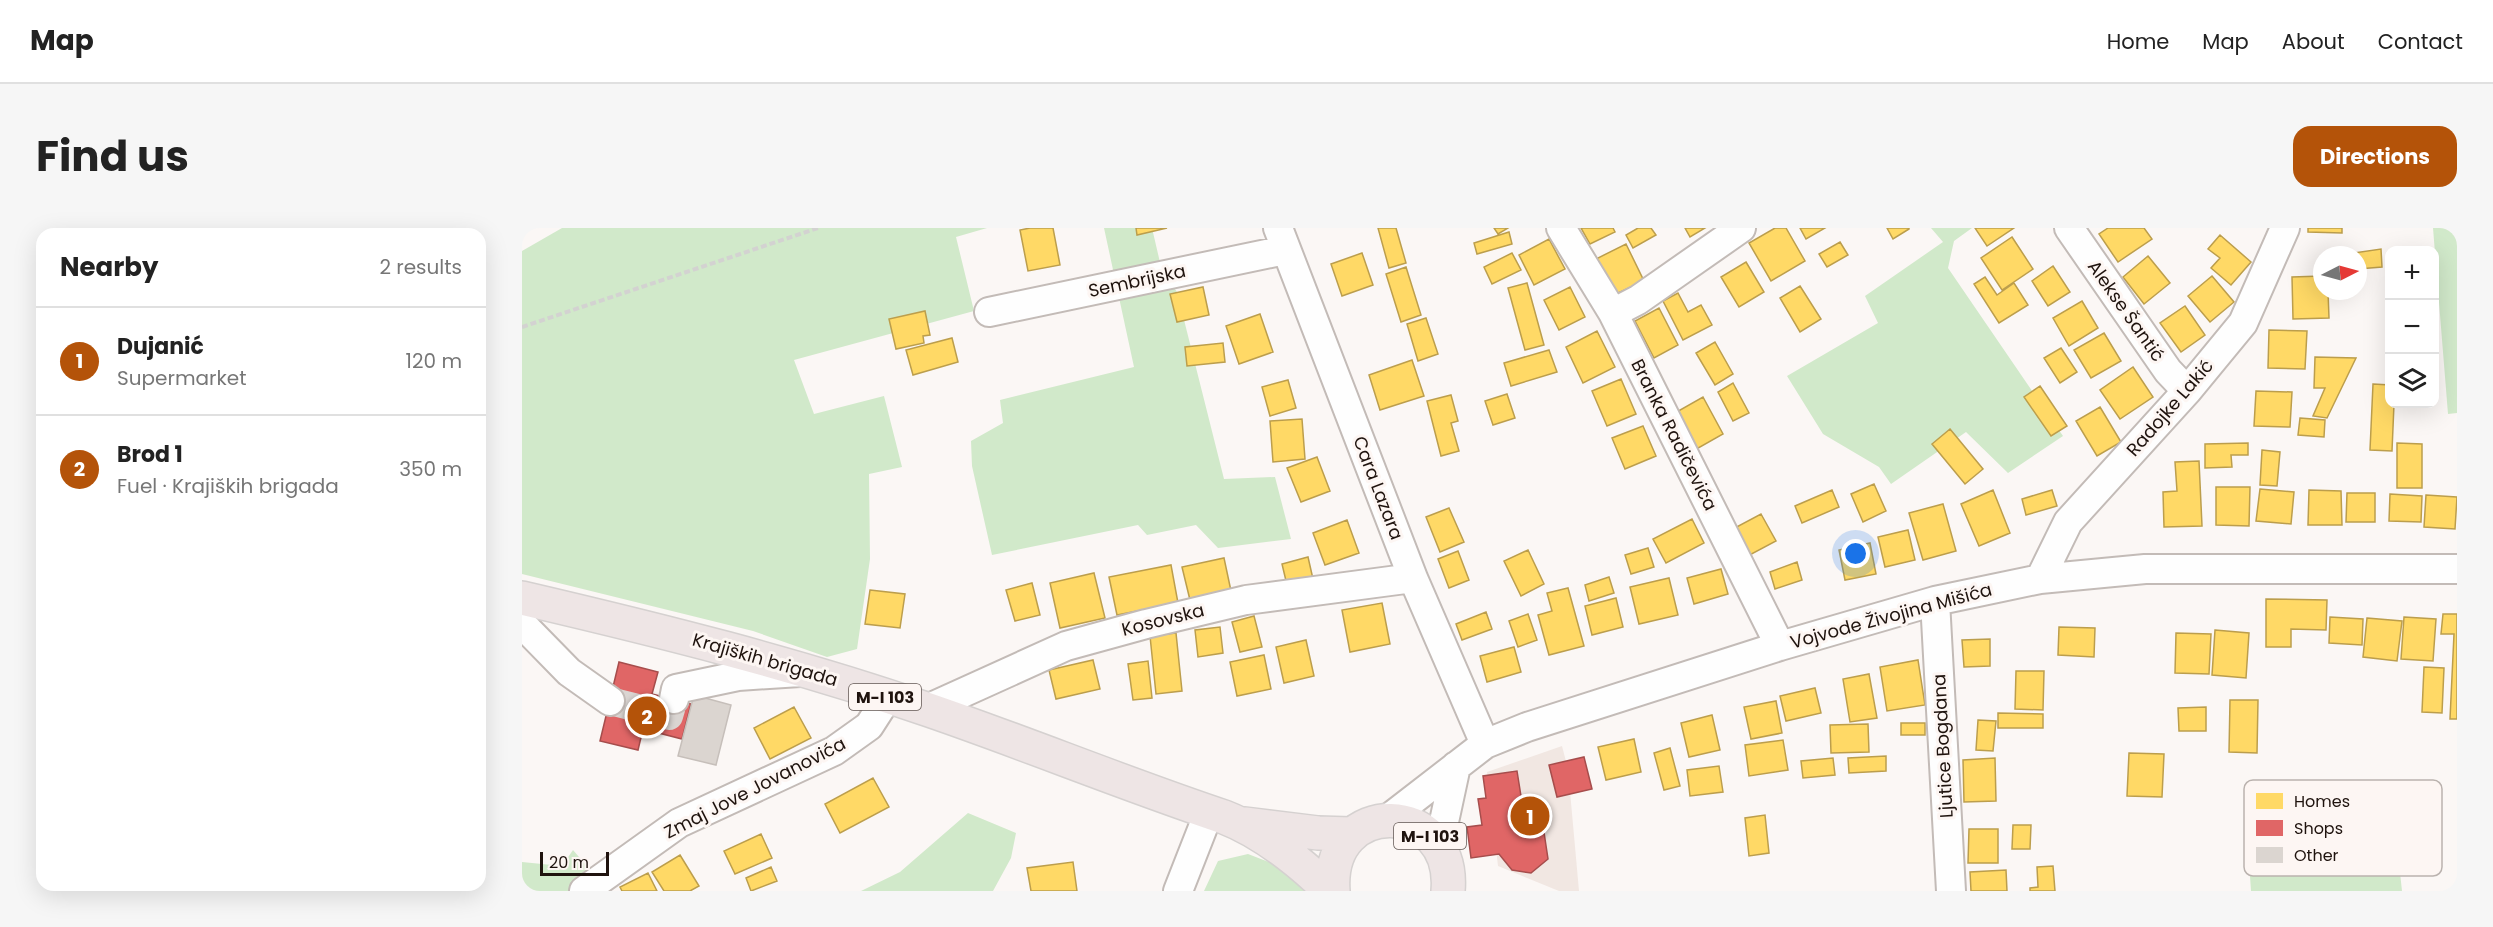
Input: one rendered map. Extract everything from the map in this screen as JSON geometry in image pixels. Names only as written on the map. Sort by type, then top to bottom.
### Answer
[{"type":"main road","name":"Krajiških brigada","points":[[522,598],[706,642],[808,671],[927,709],[1240,823],[1318,833],[1351,834]]},
{"type":"main road","name":"M-I 103","points":[[1331,891],[1332,872],[1338,851],[1351,834],[1365,825],[1388,819],[1414,825],[1428,833],[1439,845],[1454,886]]},
{"type":"main road","name":"Krajiških brigada","points":[[1240,823],[1306,868],[1331,891]]},
{"type":"street","name":"Branka Radičevića","points":[[1561,228],[1613,314],[1780,646]]},
{"type":"street","points":[[1613,314],[1638,300],[1741,228]]},
{"type":"street","name":"Alekse Šantić","points":[[2069,228],[2168,371],[2187,391]]},
{"type":"street","name":"Radojke Lakić","points":[[2040,579],[2068,522],[2187,391],[2243,323],[2285,228]]},
{"type":"street","name":"Sembrijska","points":[[989,312],[1282,239]]},
{"type":"street","name":"Cara Lazara","points":[[1282,239],[1413,578],[1485,744]]},
{"type":"street","name":"Vojvode Živojina Mišića","points":[[1388,819],[1485,744],[1527,727],[1780,646],[1935,601],[2040,579],[2145,569],[2457,569]]},
{"type":"street","name":"Kosovska","points":[[927,709],[1066,646],[1146,624],[1246,600],[1413,578]]},
{"type":"street","name":"Ljutice Bogdana","points":[[1935,601],[1951,891]]},
{"type":"street","points":[[522,624],[569,672],[610,701]]},
{"type":"street","points":[[674,699],[676,689],[712,680],[808,671]]},
{"type":"street","name":"Zmaj Jove Jovanovića","points":[[584,891],[679,823],[834,751],[869,726],[887,698]]},
{"type":"street","points":[[1439,845],[1456,766]]},
{"type":"street","points":[[1178,891],[1209,812]]},
{"type":"path","points":[[522,327],[818,228]]},
{"type":"shaded area","points":[[1562,746],[1568,769],[1579,891],[1559,891],[1498,866],[1487,772]]},
{"type":"green space","points":[[562,228],[987,228],[956,237],[974,311],[794,360],[814,414],[884,396],[902,467],[869,474],[870,559],[857,649],[827,657],[753,631],[522,574],[522,251]]},
{"type":"green space","points":[[1104,228],[1152,228],[1162,271],[1177,292],[1224,479],[1275,477],[1291,539],[1218,548],[1196,525],[1147,535],[1138,525],[992,555],[972,466],[971,441],[1003,423],[1000,400],[1134,367]]},
{"type":"green space","points":[[1931,228],[1972,228],[1954,241],[1948,268],[2063,436],[2008,473],[1966,432],[1891,484],[1879,467],[1823,434],[1787,376],[1878,323],[1865,296],[1943,242]]},
{"type":"green space","points":[[2433,228],[2457,228],[2457,413],[2448,414],[2439,302],[2439,246],[2434,246]]},
{"type":"green space","points":[[968,813],[1016,833],[1011,858],[993,891],[861,891],[900,872]]},
{"type":"green space","points":[[573,850],[597,878],[583,891],[522,891],[522,862],[562,866]]},
{"type":"green space","points":[[1248,854],[1344,891],[1204,891],[1218,861]]},
{"type":"green space","points":[[2250,876],[2400,876],[2402,891],[2251,891]]},
{"type":"building: Homes","points":[[1053,228],[1060,265],[1028,271],[1020,230]]},
{"type":"building: Homes","points":[[1136,228],[1167,228],[1137,235]]},
{"type":"building: Homes","points":[[1378,228],[1396,228],[1406,263],[1389,268]]},
{"type":"building: Homes","points":[[1494,228],[1508,228],[1498,234]]},
{"type":"building: Homes","points":[[1581,228],[1613,228],[1615,232],[1590,244]]},
{"type":"building: Homes","points":[[1638,228],[1651,228],[1656,235],[1633,248],[1626,235]]},
{"type":"building: Homes","points":[[1685,228],[1705,228],[1690,237]]},
{"type":"building: Homes","points":[[1775,228],[1786,228],[1805,261],[1771,281],[1749,243]]},
{"type":"building: Homes","points":[[1800,228],[1825,228],[1806,239]]},
{"type":"building: Homes","points":[[1887,228],[1909,228],[1909,229],[1893,239]]},
{"type":"building: Homes","points":[[1975,228],[2014,228],[1987,246]]},
{"type":"building: Homes","points":[[2108,228],[2144,228],[2152,239],[2118,262],[2099,234]]},
{"type":"building: Homes","points":[[2308,228],[2342,228],[2342,233],[2308,232]]},
{"type":"building: Homes","points":[[1509,232],[1512,244],[1477,254],[1474,243]]},
{"type":"building: Homes","points":[[2220,235],[2251,262],[2231,285],[2211,268],[2220,258],[2208,249]]},
{"type":"building: Homes","points":[[2012,237],[2033,269],[2002,290],[1981,258]]},
{"type":"building: Homes","points":[[1549,239],[1565,269],[1534,285],[1519,255]]},
{"type":"building: Homes","points":[[1840,242],[1848,255],[1827,267],[1819,254]]},
{"type":"building: Homes","points":[[1626,244],[1644,281],[1614,295],[1596,259]]},
{"type":"building: Homes","points":[[2381,249],[2382,267],[2367,268],[2367,251]]},
{"type":"building: Homes","points":[[1362,253],[1373,285],[1342,296],[1331,264]]},
{"type":"building: Homes","points":[[1512,253],[1521,270],[1492,284],[1484,267]]},
{"type":"building: Homes","points":[[2148,256],[2170,283],[2144,304],[2123,277]]},
{"type":"building: Homes","points":[[1746,262],[1764,292],[1739,307],[1721,277]]},
{"type":"building: Homes","points":[[2053,266],[2070,292],[2048,306],[2032,281]]},
{"type":"building: Homes","points":[[1406,267],[1421,315],[1401,322],[1386,274]]},
{"type":"building: Homes","points":[[2212,276],[2234,302],[2210,322],[2188,296]]},
{"type":"building: Homes","points":[[2313,276],[2313,300],[2328,300],[2329,318],[2293,319],[2292,277]]},
{"type":"building: Homes","points":[[1985,277],[1997,295],[2014,283],[2028,305],[1999,323],[1974,284]]},
{"type":"building: Homes","points":[[1527,283],[1544,345],[1525,350],[1508,288]]},
{"type":"building: Homes","points":[[1800,286],[1821,319],[1800,332],[1780,298]]},
{"type":"building: Homes","points":[[1203,287],[1209,315],[1177,322],[1170,294]]},
{"type":"building: Homes","points":[[1570,287],[1585,317],[1559,330],[1544,300]]},
{"type":"building: Homes","points":[[1678,293],[1688,312],[1701,305],[1712,325],[1683,340],[1663,301]]},
{"type":"building: Homes","points":[[2082,301],[2098,328],[2069,346],[2053,318]]},
{"type":"building: Homes","points":[[2185,306],[2205,335],[2181,352],[2160,323]]},
{"type":"building: Homes","points":[[1659,308],[1678,345],[1654,358],[1635,321]]},
{"type":"building: Homes","points":[[925,311],[930,335],[923,336],[924,343],[896,349],[889,319]]},
{"type":"building: Homes","points":[[1260,314],[1273,352],[1239,364],[1226,326]]},
{"type":"building: Homes","points":[[1426,318],[1438,354],[1418,361],[1407,324]]},
{"type":"building: Homes","points":[[2269,330],[2307,331],[2305,369],[2268,368]]},
{"type":"building: Homes","points":[[1597,331],[1615,367],[1583,383],[1566,347]]},
{"type":"building: Homes","points":[[2104,333],[2121,361],[2091,378],[2074,350]]},
{"type":"building: Homes","points":[[952,338],[958,362],[913,375],[906,350]]},
{"type":"building: Homes","points":[[1715,342],[1733,374],[1715,385],[1696,353]]},
{"type":"building: Homes","points":[[1223,343],[1225,362],[1187,366],[1185,347]]},
{"type":"building: Homes","points":[[2061,348],[2077,372],[2060,383],[2044,358]]},
{"type":"building: Homes","points":[[1549,350],[1557,372],[1511,386],[1504,363]]},
{"type":"building: Homes","points":[[2315,357],[2356,358],[2327,418],[2313,416],[2325,388],[2314,388]]},
{"type":"building: Homes","points":[[1412,360],[1424,396],[1380,410],[1369,375]]},
{"type":"building: Homes","points":[[2133,367],[2153,397],[2120,419],[2100,390]]},
{"type":"building: Homes","points":[[1621,379],[1636,414],[1607,426],[1592,391]]},
{"type":"building: Homes","points":[[1288,380],[1296,408],[1270,416],[1262,387]]},
{"type":"building: Homes","points":[[1733,383],[1749,413],[1733,421],[1718,392]]},
{"type":"building: Homes","points":[[2373,384],[2385,385],[2385,408],[2394,408],[2392,451],[2370,450]]},
{"type":"building: Homes","points":[[2040,386],[2067,426],[2051,436],[2024,397]]},
{"type":"building: Homes","points":[[2256,391],[2292,392],[2290,427],[2254,426]]},
{"type":"building: Homes","points":[[1507,394],[1515,418],[1493,425],[1485,401]]},
{"type":"building: Homes","points":[[1451,395],[1458,421],[1451,423],[1459,451],[1441,456],[1427,401]]},
{"type":"building: Homes","points":[[1703,397],[1723,434],[1693,451],[1673,414]]},
{"type":"building: Homes","points":[[2100,407],[2121,442],[2097,456],[2076,421]]},
{"type":"building: Homes","points":[[2300,418],[2325,420],[2324,437],[2298,435]]},
{"type":"building: Homes","points":[[1302,419],[1305,459],[1273,462],[1270,421]]},
{"type":"building: Homes","points":[[1643,426],[1656,456],[1625,469],[1612,438]]},
{"type":"building: Homes","points":[[1950,429],[1983,469],[1965,484],[1932,444]]},
{"type":"building: Homes","points":[[2248,443],[2248,455],[2231,455],[2232,467],[2205,468],[2205,444]]},
{"type":"building: Homes","points":[[2397,443],[2422,444],[2422,488],[2397,488]]},
{"type":"building: Homes","points":[[2262,450],[2280,452],[2277,486],[2260,485]]},
{"type":"building: Homes","points":[[1317,457],[1330,491],[1301,502],[1287,468]]},
{"type":"building: Homes","points":[[2199,461],[2202,526],[2164,527],[2163,492],[2177,491],[2175,462]]},
{"type":"building: Homes","points":[[1874,484],[1886,511],[1863,522],[1851,494]]},
{"type":"building: Homes","points":[[2216,487],[2250,487],[2249,526],[2216,525]]},
{"type":"building: Homes","points":[[2260,489],[2294,492],[2291,524],[2256,521]]},
{"type":"building: Homes","points":[[1832,490],[1839,507],[1802,523],[1795,506]]},
{"type":"building: Homes","points":[[1993,490],[2010,533],[1979,546],[1961,504]]},
{"type":"building: Homes","points":[[2052,490],[2057,506],[2026,515],[2022,499]]},
{"type":"building: Homes","points":[[2309,490],[2341,491],[2342,525],[2308,525]]},
{"type":"building: Homes","points":[[2347,493],[2375,493],[2375,522],[2346,522]]},
{"type":"building: Homes","points":[[2390,494],[2422,496],[2421,522],[2389,521]]},
{"type":"building: Homes","points":[[2426,495],[2457,497],[2455,529],[2424,527]]},
{"type":"building: Homes","points":[[1943,504],[1956,551],[1923,560],[1909,513]]},
{"type":"building: Homes","points":[[1449,508],[1464,542],[1440,552],[1426,517]]},
{"type":"building: Homes","points":[[1761,514],[1776,541],[1744,558],[1729,531]]},
{"type":"building: Homes","points":[[1692,519],[1704,543],[1666,563],[1653,539]]},
{"type":"building: Homes","points":[[1347,520],[1359,553],[1325,565],[1313,533]]},
{"type":"building: Homes","points":[[1908,530],[1915,560],[1885,567],[1878,537]]},
{"type":"building: Homes","points":[[1870,543],[1876,574],[1845,580],[1839,550]]},
{"type":"building: Homes","points":[[1648,548],[1654,567],[1631,574],[1625,555]]},
{"type":"building: Homes","points":[[1528,550],[1544,584],[1521,596],[1504,561]]},
{"type":"building: Homes","points":[[1458,551],[1469,580],[1449,588],[1438,559]]},
{"type":"building: Homes","points":[[1308,557],[1313,579],[1287,585],[1282,564]]},
{"type":"building: Homes","points":[[1224,558],[1231,591],[1190,600],[1182,567]]},
{"type":"building: Homes","points":[[1797,562],[1802,580],[1775,589],[1770,572]]},
{"type":"building: Homes","points":[[1171,565],[1178,603],[1117,615],[1109,577]]},
{"type":"building: Homes","points":[[1721,569],[1728,594],[1694,604],[1687,578]]},
{"type":"building: Homes","points":[[1094,573],[1105,618],[1060,628],[1050,583]]},
{"type":"building: Homes","points":[[1609,577],[1614,593],[1589,601],[1585,585]]},
{"type":"building: Homes","points":[[1669,578],[1678,615],[1639,624],[1630,587]]},
{"type":"building: Homes","points":[[1032,583],[1040,615],[1015,621],[1006,590]]},
{"type":"building: Homes","points":[[1568,588],[1584,646],[1549,655],[1538,615],[1552,611],[1547,593]]},
{"type":"building: Homes","points":[[870,590],[905,594],[900,628],[865,624]]},
{"type":"building: Homes","points":[[1616,598],[1623,627],[1592,635],[1585,606]]},
{"type":"building: Homes","points":[[2266,599],[2327,600],[2326,630],[2291,629],[2291,647],[2266,647]]},
{"type":"building: Homes","points":[[1382,603],[1390,644],[1350,652],[1342,610]]},
{"type":"building: Homes","points":[[1486,612],[1492,629],[1462,640],[1456,624]]},
{"type":"building: Homes","points":[[1528,614],[1537,640],[1518,647],[1509,621]]},
{"type":"building: Homes","points":[[2443,614],[2457,614],[2457,719],[2450,719],[2454,634],[2441,634]]},
{"type":"building: Homes","points":[[1254,616],[1262,647],[1240,652],[1232,622]]},
{"type":"building: Homes","points":[[2330,617],[2363,619],[2362,645],[2329,643]]},
{"type":"building: Homes","points":[[2404,617],[2436,619],[2433,661],[2401,659]]},
{"type":"building: Homes","points":[[2367,618],[2402,621],[2397,661],[2363,657]]},
{"type":"building: Homes","points":[[1220,627],[1223,653],[1198,657],[1195,630]]},
{"type":"building: Homes","points":[[2059,627],[2095,628],[2094,657],[2058,655]]},
{"type":"building: Homes","points":[[2215,630],[2249,633],[2246,678],[2212,675]]},
{"type":"building: Homes","points":[[1176,633],[1182,691],[1156,694],[1150,636]]},
{"type":"building: Homes","points":[[2176,633],[2211,634],[2209,674],[2175,673]]},
{"type":"building: Homes","points":[[1990,639],[1990,666],[1964,667],[1962,640]]},
{"type":"building: Homes","points":[[1306,640],[1314,676],[1284,683],[1276,647]]},
{"type":"building: Homes","points":[[1514,647],[1521,672],[1487,682],[1480,656]]},
{"type":"building: Homes","points":[[1264,655],[1271,689],[1237,696],[1230,662]]},
{"type":"building: Homes","points":[[1093,660],[1100,689],[1056,699],[1049,670]]},
{"type":"building: Homes","points":[[1918,660],[1925,705],[1887,711],[1880,667]]},
{"type":"building: Homes","points":[[1148,661],[1152,698],[1133,700],[1128,664]]},
{"type":"building: Homes","points":[[2424,667],[2444,668],[2442,713],[2422,712]]},
{"type":"building: Homes","points":[[2016,671],[2044,671],[2043,710],[2015,709]]},
{"type":"building: Homes","points":[[1869,674],[1877,718],[1850,722],[1843,679]]},
{"type":"building: Homes","points":[[1815,688],[1821,713],[1786,721],[1780,696]]},
{"type":"building: Homes","points":[[2230,700],[2258,700],[2257,753],[2229,752]]},
{"type":"building: Homes","points":[[1776,701],[1782,733],[1751,739],[1744,707]]},
{"type":"building: Homes","points":[[794,707],[811,738],[770,759],[754,728]]},
{"type":"building: Homes","points":[[2206,707],[2206,731],[2179,731],[2178,708]]},
{"type":"building: Homes","points":[[1998,713],[2043,714],[2043,728],[1998,728]]},
{"type":"building: Homes","points":[[1712,715],[1720,750],[1689,757],[1681,723]]},
{"type":"building: Homes","points":[[1978,720],[1996,721],[1993,751],[1976,750]]},
{"type":"building: Homes","points":[[1901,723],[1925,723],[1925,735],[1901,735]]},
{"type":"building: Homes","points":[[1868,724],[1869,752],[1831,753],[1830,725]]},
{"type":"building: Homes","points":[[1634,739],[1641,772],[1606,780],[1598,747]]},
{"type":"building: Homes","points":[[1783,740],[1788,770],[1749,776],[1745,745]]},
{"type":"building: Homes","points":[[1670,748],[1680,786],[1664,790],[1654,753]]},
{"type":"building: Homes","points":[[2129,753],[2164,754],[2162,797],[2127,796]]},
{"type":"building: Homes","points":[[1886,756],[1886,771],[1849,773],[1848,758]]},
{"type":"building: Homes","points":[[1833,758],[1835,775],[1803,778],[1801,761]]},
{"type":"building: Homes","points":[[1995,758],[1996,801],[1964,802],[1963,760]]},
{"type":"building: Homes","points":[[1719,766],[1723,792],[1690,796],[1687,770]]},
{"type":"building: Homes","points":[[873,778],[889,807],[840,833],[825,804]]},
{"type":"building: Homes","points":[[1765,815],[1769,853],[1749,856],[1745,818]]},
{"type":"building: Homes","points":[[2013,825],[2031,825],[2030,849],[2012,849]]},
{"type":"building: Homes","points":[[1969,829],[1998,829],[1998,863],[1968,863]]},
{"type":"building: Homes","points":[[761,834],[772,858],[735,874],[724,851]]},
{"type":"building: Homes","points":[[680,855],[699,886],[690,891],[664,891],[652,872]]},
{"type":"building: Homes","points":[[1073,862],[1077,891],[1031,891],[1027,868]]},
{"type":"building: Homes","points":[[2053,866],[2055,891],[2030,891],[2030,888],[2038,887],[2037,867]]},
{"type":"building: Homes","points":[[771,867],[777,881],[751,891],[746,878]]},
{"type":"building: Homes","points":[[2006,870],[2007,891],[1971,891],[1970,872]]},
{"type":"building: Homes","points":[[648,873],[657,891],[622,891],[620,887]]},
{"type":"building: Shops","points":[[619,662],[658,672],[652,694],[691,704],[682,739],[643,729],[638,750],[600,741]]},
{"type":"building: Shops","points":[[1584,757],[1592,789],[1557,797],[1549,765]]},
{"type":"building: Shops","points":[[1517,771],[1525,821],[1542,819],[1548,859],[1531,873],[1512,870],[1499,854],[1471,858],[1467,827],[1482,825],[1478,799],[1486,798],[1483,776]]},
{"type":"building: Other","points":[[694,695],[731,705],[716,765],[678,756]]},
{"type":"tunnel","points":[[610,701],[669,716],[674,699]]},
{"type":"place","name":"Brod 1","points":[[647,716]]},
{"type":"place","name":"Dujanić","points":[[1530,816]]}]
